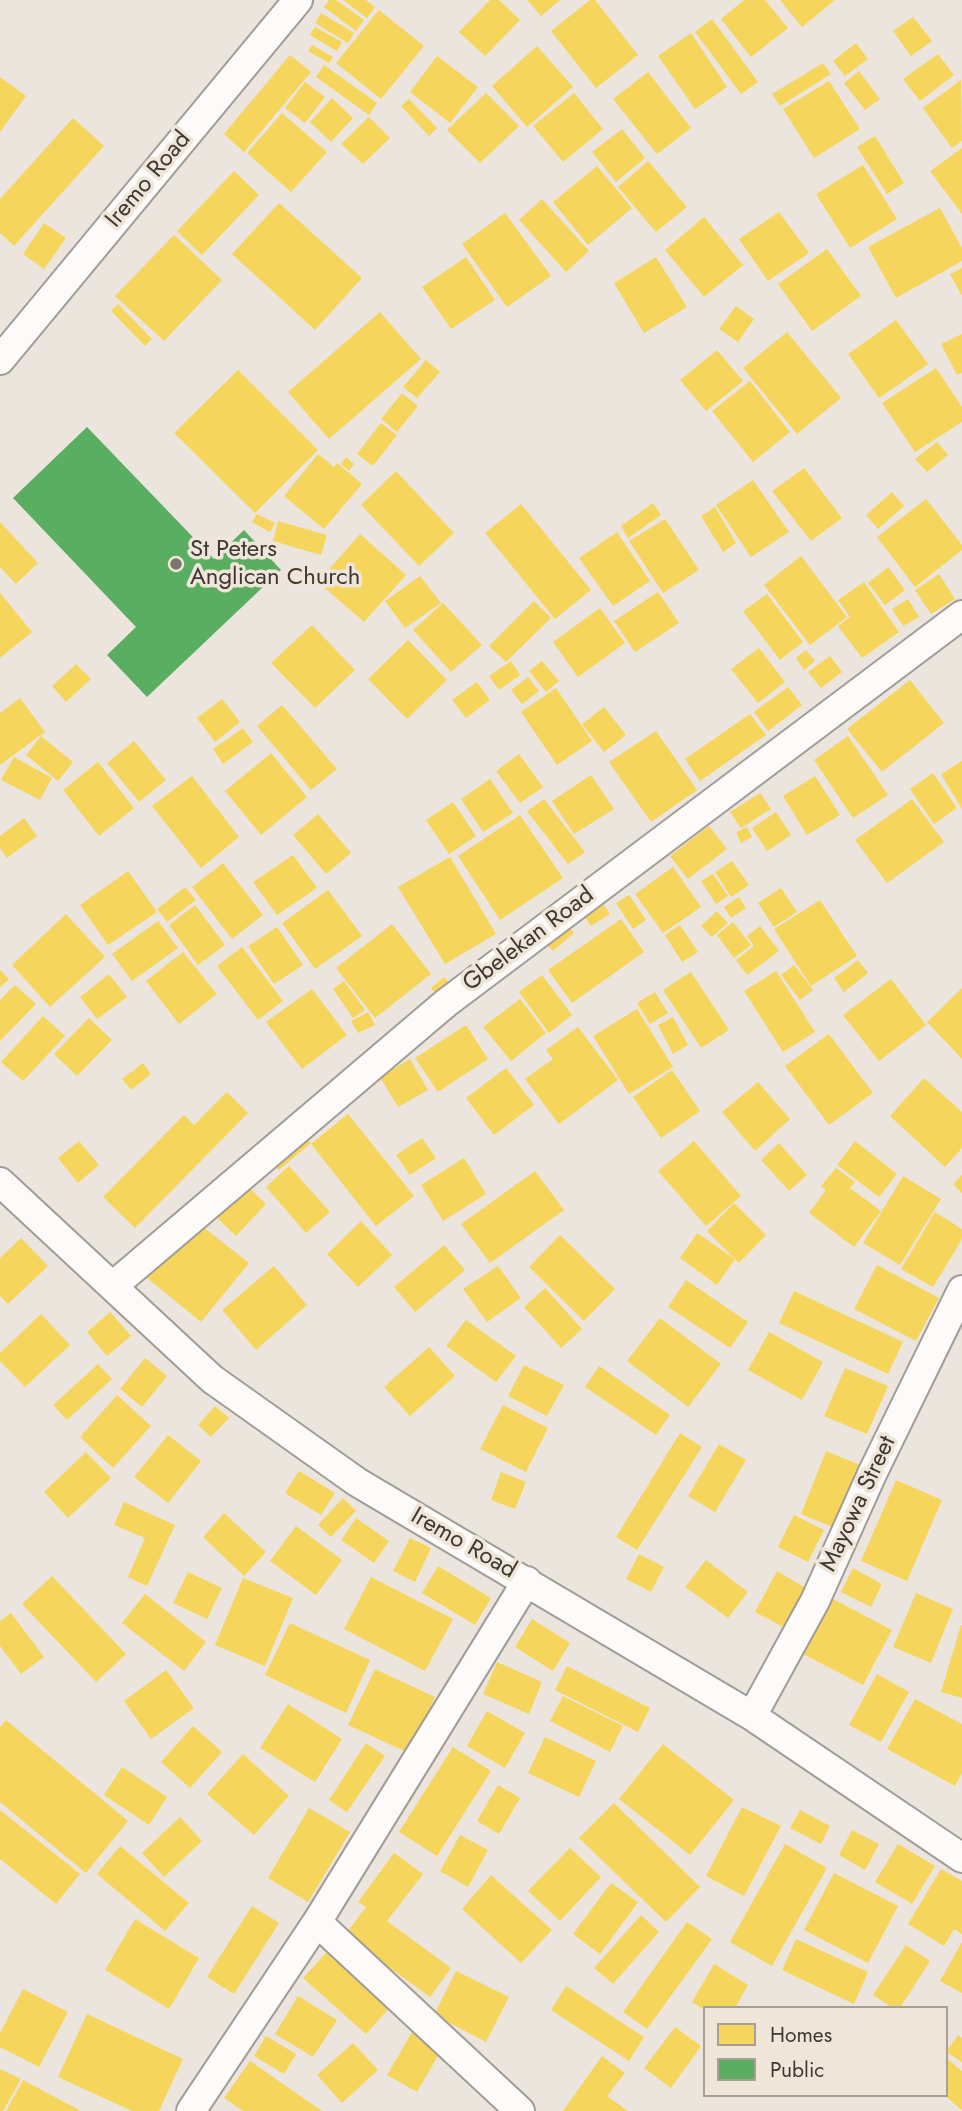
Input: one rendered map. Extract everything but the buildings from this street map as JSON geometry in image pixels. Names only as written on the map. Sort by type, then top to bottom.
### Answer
[{"type":"street","name":"Iremo Road","points":[[0,360],[291,2]]},
{"type":"street","name":"Gbelekan Road","points":[[114,1285],[446,1003],[962,615]]},
{"type":"street","name":"Iremo Road","points":[[0,1182],[114,1285],[212,1379],[357,1482],[752,1716],[962,1858]]},
{"type":"street","name":"Mayowa Street","points":[[752,1716],[815,1601],[872,1474],[962,1290]]},
{"type":"street","points":[[191,2111],[317,1922],[527,1581]]},
{"type":"street","points":[[317,1922],[520,2111]]},
{"type":"place","name":"St Peters Anglican Church","points":[[176,564]]}]
